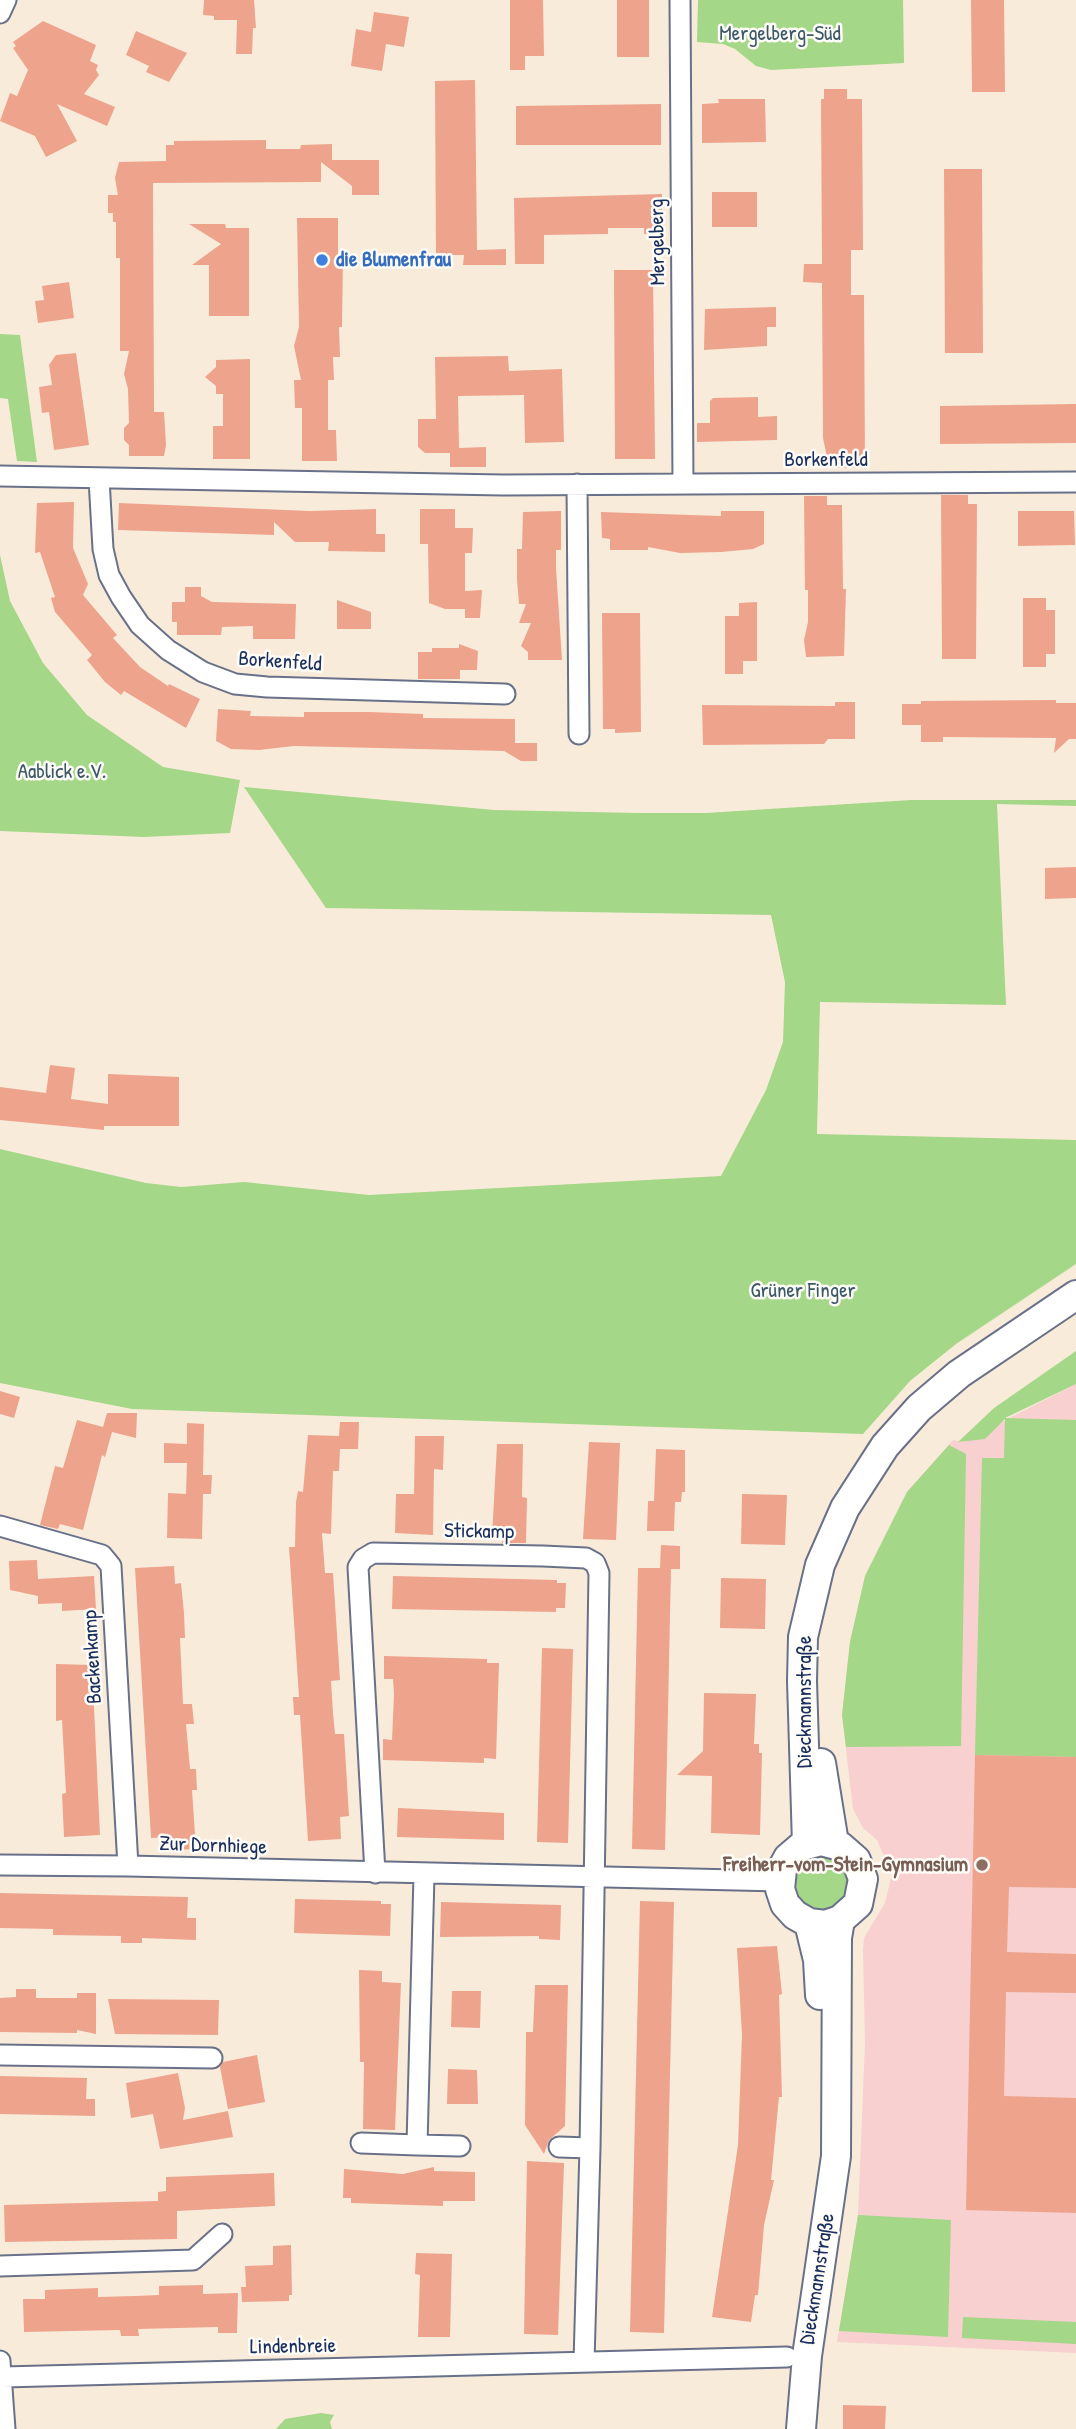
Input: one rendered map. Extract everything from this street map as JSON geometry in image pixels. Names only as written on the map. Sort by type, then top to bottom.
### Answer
[{"type":"street","points":[[0,13],[6,0]]},
{"type":"street","name":"Mergelberg","points":[[680,0],[683,483]]},
{"type":"street","name":"Borkenfeld","points":[[0,477],[577,485],[1076,482]]},
{"type":"street","name":"Borkenfeld","points":[[99,479],[103,549],[110,575],[121,597],[140,625],[168,650],[203,672],[235,684],[267,687],[505,694]]},
{"type":"street","points":[[577,485],[579,734]]},
{"type":"street","name":"Dieckmannstraße","points":[[820,1843],[802,1727],[803,1637],[815,1582],[840,1517],[880,1453],[919,1408],[959,1374],[1076,1295]]},
{"type":"street","name":"Dieckmannstraße","points":[[820,1843],[822,1781],[817,1679],[826,1614],[850,1539],[881,1482],[933,1421],[973,1388],[1076,1318]]},
{"type":"street","name":"Backenkamp","points":[[0,1526],[102,1555],[111,1566],[128,1866]]},
{"type":"street","name":"Stickamp","points":[[375,1873],[358,1567],[363,1559],[373,1553],[543,1556],[586,1558],[595,1563],[599,1573],[594,1877]]},
{"type":"street","points":[[820,1843],[852,1854],[860,1866],[863,1880],[858,1904],[840,1920],[825,1925],[808,1923],[795,1915],[785,1904],[780,1881],[788,1858],[820,1843]]},
{"type":"street","name":"Zur Dornhiege","points":[[0,1865],[780,1881]]},
{"type":"street","points":[[417,2145],[424,1875]]},
{"type":"street","points":[[584,2362],[594,1877]]},
{"type":"street","name":"Dieckmannstraße","points":[[801,2429],[807,2356],[836,2156],[837,1938],[840,1920]]},
{"type":"street","name":"Dieckmannstraße","points":[[782,2429],[787,2357],[815,2177],[821,2098],[820,1973],[808,1923]]},
{"type":"street","points":[[0,2055],[212,2058]]},
{"type":"street","points":[[361,2143],[460,2146]]},
{"type":"street","points":[[559,2147],[590,2148]]},
{"type":"street","points":[[0,2266],[193,2260],[222,2234]]},
{"type":"street","name":"Lindenbreie","points":[[2,2369],[787,2357]]},
{"type":"street","points":[[2,2369],[2,2424]]},
{"type":"shaded area","name":"Freiherr-vom-Stein-Gymnasium","points":[[1076,1384],[1076,2353],[837,2342],[858,2215],[865,2043],[864,1938],[885,1903],[892,1874],[877,1840],[863,1828],[853,1809],[842,1715],[850,1642],[865,1576],[907,1492],[953,1440],[962,1442]]},
{"type":"green space","name":"Mergelberg-Süd","points":[[698,0],[903,0],[904,63],[771,70],[756,66],[735,49],[723,44],[697,42]]},
{"type":"green space","points":[[0,334],[20,335],[37,462],[17,461],[8,399],[0,398]]},
{"type":"green space","name":"Aablick e.V.","points":[[0,555],[10,601],[43,663],[87,715],[163,767],[240,780],[230,833],[144,837],[0,831]]},
{"type":"green space","name":"Grüner Finger","points":[[244,787],[494,810],[638,813],[706,813],[911,800],[1076,800],[1076,806],[997,804],[1006,1005],[820,1002],[817,1134],[1076,1140],[1076,1264],[956,1344],[910,1381],[863,1434],[132,1409],[0,1383],[0,1149],[146,1183],[181,1187],[244,1182],[369,1195],[721,1176],[766,1090],[783,1042],[785,982],[771,915],[326,908]]},
{"type":"green space","points":[[1076,1351],[1076,1384],[1005,1418],[1076,1420],[1076,1757],[975,1755],[982,1458],[1004,1458],[1005,1419],[985,1439],[958,1442],[994,1408]]},
{"type":"green space","points":[[949,1445],[966,1454],[961,1746],[846,1747],[842,1715],[850,1642],[865,1576],[907,1492]]},
{"type":"green space","points":[[824,1856],[842,1865],[849,1885],[840,1903],[821,1910],[802,1903],[794,1884],[801,1865],[809,1858]]},
{"type":"green space","points":[[858,2215],[951,2220],[948,2337],[839,2331]]},
{"type":"green space","points":[[963,2317],[1076,2322],[1076,2344],[962,2338]]},
{"type":"green space","points":[[321,2413],[334,2415],[330,2422],[332,2429],[276,2429],[285,2419]]},
{"type":"building","points":[[204,0],[254,0],[256,28],[253,28],[252,54],[236,54],[237,20],[214,20],[214,16],[203,15]]},
{"type":"building","points":[[510,0],[543,0],[544,56],[525,56],[525,70],[510,70]]},
{"type":"building","points":[[617,0],[649,0],[649,57],[617,57]]},
{"type":"building","points":[[971,0],[1004,0],[1005,92],[972,92]]},
{"type":"building","points":[[374,12],[409,17],[404,47],[386,44],[382,71],[351,66],[356,29],[371,32]]},
{"type":"building","points":[[43,21],[96,45],[90,61],[98,65],[96,70],[99,75],[84,94],[115,107],[107,126],[57,104],[77,141],[46,157],[35,136],[0,121],[10,93],[17,96],[28,70],[13,48],[16,46],[13,42]]},
{"type":"building","points":[[136,31],[187,53],[169,82],[146,72],[149,66],[126,55]]},
{"type":"building","points":[[475,80],[477,250],[506,249],[506,265],[463,265],[464,255],[436,255],[435,81]]},
{"type":"building","points":[[824,89],[847,89],[847,99],[862,99],[863,250],[851,250],[851,295],[864,295],[865,467],[838,468],[838,457],[827,457],[823,438],[822,283],[803,282],[804,264],[822,264],[821,99],[824,99]]},
{"type":"building","points":[[718,99],[765,99],[766,142],[702,143],[702,104],[719,103]]},
{"type":"building","points":[[661,104],[661,145],[516,145],[516,106]]},
{"type":"building","points":[[266,140],[266,149],[300,149],[301,145],[332,144],[332,160],[379,160],[379,195],[352,195],[352,186],[321,162],[321,182],[153,183],[154,412],[164,412],[166,445],[164,456],[129,456],[129,445],[124,440],[124,428],[129,423],[128,389],[124,374],[129,351],[120,351],[120,258],[116,258],[116,222],[113,222],[113,213],[108,213],[108,195],[118,195],[115,178],[119,162],[166,161],[166,145],[174,145],[174,141]]},
{"type":"building","points":[[944,169],[982,169],[983,353],[945,353]]},
{"type":"building","points":[[712,192],[757,192],[757,227],[712,227]]},
{"type":"building","points":[[662,194],[662,234],[644,234],[644,228],[608,228],[608,234],[544,235],[544,264],[515,264],[514,198]]},
{"type":"building","points":[[297,218],[338,218],[338,256],[343,256],[342,327],[339,327],[340,357],[333,357],[334,380],[328,380],[328,430],[336,430],[337,461],[302,461],[302,408],[295,408],[294,380],[301,380],[294,346],[299,327]]},
{"type":"building","points":[[189,224],[225,224],[226,228],[249,228],[249,316],[209,316],[209,265],[192,265],[221,244]]},
{"type":"building","points":[[614,270],[653,270],[655,459],[615,459]]},
{"type":"building","points":[[69,282],[74,318],[38,323],[35,301],[44,300],[42,286]]},
{"type":"building","points":[[776,307],[776,327],[767,327],[767,346],[704,350],[705,309]]},
{"type":"building","points":[[76,353],[89,445],[54,450],[49,412],[42,413],[39,387],[52,385],[49,365],[56,355]]},
{"type":"building","points":[[508,356],[509,371],[562,369],[564,442],[525,443],[524,395],[458,396],[459,448],[486,447],[486,467],[450,467],[450,453],[425,453],[418,447],[418,419],[436,419],[435,357]]},
{"type":"building","points":[[250,359],[250,459],[213,459],[213,426],[223,426],[223,394],[216,394],[216,386],[205,377],[216,367],[216,360]]},
{"type":"building","points":[[758,397],[758,417],[777,416],[777,440],[697,442],[697,423],[710,423],[710,401],[713,398]]},
{"type":"building","points":[[1076,404],[1076,443],[940,444],[940,406]]},
{"type":"building","points":[[941,495],[968,495],[968,504],[977,504],[976,659],[942,659]]},
{"type":"building","points":[[804,496],[827,496],[827,505],[842,505],[843,589],[846,589],[844,656],[806,657],[804,640],[808,622],[808,590],[805,590]]},
{"type":"building","points":[[74,502],[73,548],[88,584],[83,595],[117,635],[113,638],[140,667],[168,686],[169,684],[200,699],[186,728],[124,691],[121,695],[105,682],[87,660],[92,655],[55,612],[51,598],[55,597],[40,552],[35,553],[37,503]]},
{"type":"building","points":[[119,503],[310,511],[376,509],[376,534],[385,534],[385,552],[328,551],[329,542],[295,542],[274,522],[274,535],[118,530]]},
{"type":"building","points":[[420,509],[455,509],[455,528],[473,528],[472,553],[465,553],[465,591],[482,590],[480,618],[465,618],[465,609],[445,609],[429,603],[428,544],[420,544]]},
{"type":"building","points":[[561,511],[561,550],[556,550],[556,568],[562,660],[528,660],[528,652],[521,646],[531,623],[519,623],[526,604],[519,604],[517,579],[517,549],[522,549],[523,512]]},
{"type":"building","points":[[721,511],[764,511],[764,544],[753,549],[680,553],[648,547],[648,550],[610,550],[610,539],[602,538],[601,512],[721,516]]},
{"type":"building","points":[[1018,511],[1074,511],[1075,545],[1018,546]]},
{"type":"building","points":[[185,587],[201,587],[201,596],[212,602],[296,604],[295,639],[253,639],[253,626],[222,627],[221,635],[177,635],[177,622],[172,622],[172,602],[185,602]]},
{"type":"building","points":[[1023,598],[1046,598],[1046,610],[1055,610],[1055,654],[1046,654],[1046,667],[1023,667]]},
{"type":"building","points":[[337,600],[371,612],[371,629],[337,629]]},
{"type":"building","points":[[757,602],[757,661],[743,661],[743,674],[725,674],[725,616],[739,616],[739,603]]},
{"type":"building","points":[[602,613],[640,613],[641,732],[615,733],[615,729],[603,729]]},
{"type":"building","points":[[459,644],[478,651],[477,670],[460,670],[460,679],[418,679],[418,652],[432,652],[432,648],[459,648]]},
{"type":"building","points":[[1056,700],[1056,703],[1076,703],[1076,739],[1069,739],[1054,753],[1056,738],[943,737],[943,742],[921,742],[921,725],[902,725],[902,704],[921,704],[921,701]]},
{"type":"building","points":[[835,702],[855,702],[855,739],[828,739],[824,744],[703,745],[702,705],[835,706]]},
{"type":"building","points":[[218,709],[251,711],[250,716],[304,717],[304,712],[369,712],[423,714],[423,718],[515,719],[515,743],[537,743],[537,761],[521,761],[504,751],[294,746],[259,750],[231,749],[216,741]]},
{"type":"building","points":[[1076,867],[1076,898],[1045,899],[1045,868]]},
{"type":"building","points":[[50,1065],[75,1068],[71,1099],[108,1104],[108,1074],[179,1077],[179,1126],[104,1126],[104,1130],[0,1120],[0,1087],[46,1093]]},
{"type":"building","points":[[0,1391],[20,1397],[14,1418],[0,1414]]},
{"type":"building","points":[[107,1413],[137,1413],[136,1438],[112,1432],[105,1457],[102,1455],[83,1530],[60,1524],[58,1529],[40,1525],[55,1466],[63,1468],[77,1420],[103,1427]]},
{"type":"building","points":[[340,1422],[359,1422],[358,1449],[340,1449],[339,1471],[333,1471],[331,1534],[322,1533],[325,1573],[333,1573],[340,1680],[331,1681],[333,1713],[335,1734],[344,1734],[349,1816],[340,1817],[341,1839],[308,1841],[300,1715],[294,1715],[293,1697],[299,1697],[289,1547],[295,1547],[296,1502],[298,1491],[303,1492],[308,1435],[339,1436]]},
{"type":"building","points":[[187,1423],[204,1424],[203,1475],[212,1475],[211,1494],[203,1494],[202,1539],[167,1538],[168,1493],[186,1494],[187,1463],[164,1463],[164,1443],[187,1444]]},
{"type":"building","points":[[415,1436],[444,1436],[443,1470],[434,1469],[433,1535],[395,1533],[396,1494],[414,1494]]},
{"type":"building","points":[[589,1442],[620,1443],[616,1540],[583,1539]]},
{"type":"building","points":[[497,1444],[523,1444],[522,1497],[527,1498],[526,1543],[502,1543],[503,1538],[492,1537]]},
{"type":"building","points":[[656,1449],[685,1450],[685,1492],[682,1492],[681,1502],[675,1502],[674,1531],[647,1531],[648,1501],[654,1501]]},
{"type":"building","points":[[742,1494],[787,1495],[785,1545],[741,1544]]},
{"type":"building","points":[[661,1545],[680,1546],[680,1569],[671,1569],[665,1850],[632,1849],[638,1568],[660,1568]]},
{"type":"building","points":[[37,1560],[38,1579],[94,1576],[96,1609],[62,1611],[62,1603],[38,1604],[38,1596],[10,1590],[9,1561]]},
{"type":"building","points":[[174,1566],[175,1584],[181,1583],[185,1638],[180,1638],[183,1704],[192,1704],[194,1724],[186,1724],[190,1769],[196,1769],[197,1790],[192,1790],[196,1849],[172,1850],[171,1837],[151,1838],[135,1568]]},
{"type":"building","points":[[393,1576],[557,1580],[557,1583],[566,1583],[565,1608],[556,1608],[556,1612],[392,1609]]},
{"type":"building","points":[[721,1578],[766,1579],[765,1629],[720,1628]]},
{"type":"building","points":[[542,1648],[573,1649],[568,1843],[537,1842]]},
{"type":"building","points":[[384,1656],[487,1659],[487,1663],[499,1663],[496,1759],[484,1758],[484,1763],[383,1760],[383,1739],[392,1740],[394,1694],[393,1679],[384,1679]]},
{"type":"building","points":[[56,1664],[92,1665],[100,1835],[64,1837],[62,1794],[66,1793],[62,1720],[56,1721]]},
{"type":"building","points":[[704,1693],[756,1694],[754,1744],[759,1744],[759,1753],[762,1753],[760,1835],[711,1833],[712,1776],[677,1775],[703,1751]]},
{"type":"building","points":[[975,1755],[1076,1757],[1076,1888],[1009,1887],[1007,1952],[1076,1954],[1076,1993],[1006,1992],[1004,2096],[1076,2098],[1076,2213],[966,2210]]},
{"type":"building","points":[[398,1808],[504,1813],[504,1840],[397,1837]]},
{"type":"building","points":[[0,1893],[188,1897],[187,1918],[196,1918],[196,1940],[142,1938],[142,1943],[121,1943],[121,1936],[53,1935],[53,1929],[0,1928]]},
{"type":"building","points":[[295,1899],[381,1901],[381,1904],[391,1904],[390,1936],[294,1933]]},
{"type":"building","points":[[640,1901],[674,1902],[664,2333],[630,2332]]},
{"type":"building","points":[[441,1902],[561,1905],[560,1940],[539,1939],[539,1936],[440,1937]]},
{"type":"building","points":[[777,1946],[782,1994],[779,1995],[782,2097],[779,2097],[771,2180],[774,2180],[764,2225],[758,2295],[755,2295],[751,2322],[712,2317],[738,2145],[742,2035],[737,1948]]},
{"type":"building","points":[[359,1970],[382,1971],[382,1982],[401,1983],[395,2130],[363,2129],[364,2062],[360,2062]]},
{"type":"building","points":[[535,1985],[568,1985],[565,2126],[549,2140],[544,2154],[525,2125],[526,2032],[533,2032]]},
{"type":"building","points":[[16,1989],[36,1989],[36,1998],[77,1998],[77,1993],[96,1993],[96,2034],[77,2030],[77,2033],[0,2032],[0,1998],[16,1997]]},
{"type":"building","points":[[452,1991],[481,1991],[480,2028],[451,2027]]},
{"type":"building","points":[[108,1999],[219,2000],[218,2035],[115,2034]]},
{"type":"building","points":[[257,2055],[265,2102],[228,2109],[220,2067],[223,2062]]},
{"type":"building","points":[[448,2069],[477,2070],[478,2104],[447,2104]]},
{"type":"building","points":[[178,2073],[185,2108],[183,2120],[228,2111],[233,2137],[160,2149],[153,2114],[131,2118],[126,2083]]},
{"type":"building","points":[[0,2076],[87,2078],[86,2099],[95,2099],[95,2116],[0,2114]]},
{"type":"building","points":[[527,2161],[564,2163],[558,2335],[524,2334]]},
{"type":"building","points":[[434,2167],[434,2171],[475,2172],[475,2201],[443,2201],[443,2206],[351,2203],[351,2198],[343,2198],[344,2169],[403,2174]]},
{"type":"building","points":[[274,2173],[275,2206],[177,2211],[177,2239],[5,2242],[4,2205],[158,2201],[158,2192],[166,2191],[166,2177]]},
{"type":"building","points":[[291,2245],[292,2295],[289,2295],[289,2301],[242,2302],[241,2287],[246,2287],[245,2266],[273,2265],[273,2246]]},
{"type":"building","points":[[416,2253],[452,2254],[450,2337],[418,2337],[420,2275],[415,2274]]},
{"type":"building","points":[[203,2285],[203,2294],[238,2293],[237,2333],[218,2333],[218,2327],[138,2329],[139,2336],[121,2336],[120,2330],[24,2332],[23,2299],[45,2299],[45,2290],[98,2288],[98,2297],[135,2296],[159,2295],[159,2286]]},
{"type":"building","points":[[843,2405],[886,2406],[885,2429],[843,2429]]},
{"type":"place","name":"die Blumenfrau","points":[[322,260]]},
{"type":"place","name":"Freiherr-vom-Stein-Gymnasium","points":[[982,1865]]}]
